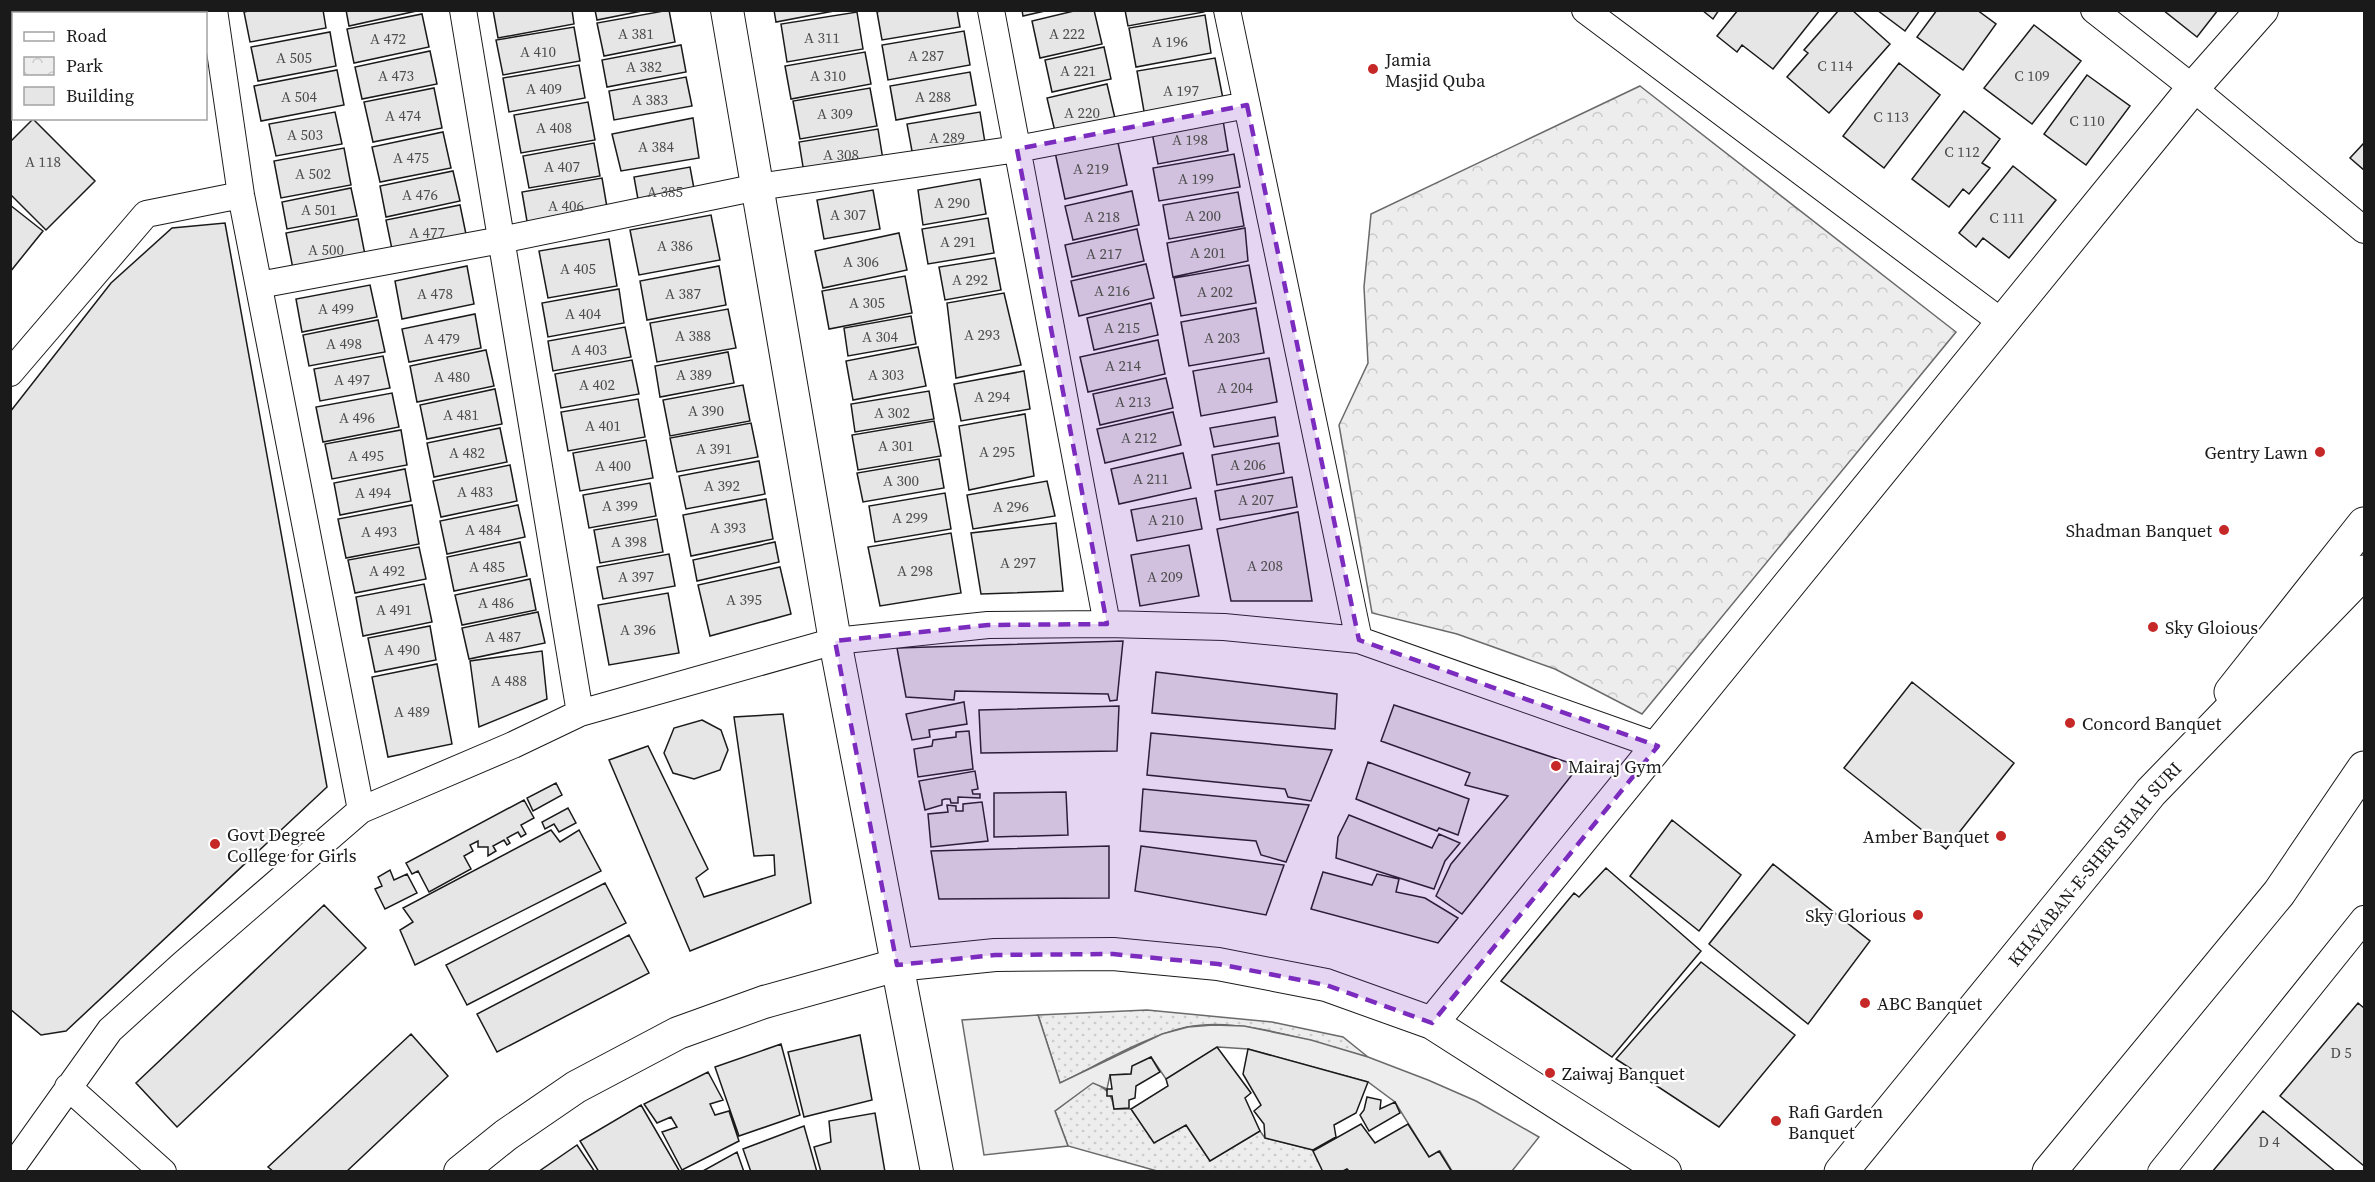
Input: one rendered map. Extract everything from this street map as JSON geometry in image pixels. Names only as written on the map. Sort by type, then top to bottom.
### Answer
[{"type":"main road","points":[[2151,792],[2364,524]]},
{"type":"main road","name":"KHAYABAN-E-SHER SHAH SURI","points":[[1841,1172],[2151,792],[2364,572]]},
{"type":"main road","points":[[2278,893],[2364,768]]},
{"type":"main road","points":[[2049,1172],[2364,789]]},
{"type":"street","points":[[214,10],[241,195],[361,810]]},
{"type":"street","points":[[463,10],[580,713]]},
{"type":"street","points":[[727,10],[836,641],[937,1172]]},
{"type":"street","points":[[991,10],[1107,624]]},
{"type":"street","points":[[1227,10],[1359,640]]},
{"type":"street","points":[[1585,10],[2003,323]]},
{"type":"street","points":[[2094,10],[2193,88],[2364,230]]},
{"type":"street","points":[[1432,1023],[2193,88],[2262,10]]},
{"type":"street","points":[[259,285],[501,240],[758,187],[1017,149],[1247,105]]},
{"type":"street","points":[[10,373],[146,214],[241,195]]},
{"type":"street","points":[[10,1170],[110,1030],[361,810],[513,745],[580,713],[836,641],[988,625],[1107,624],[1224,627],[1359,640],[1658,746]]},
{"type":"street","points":[[2161,1172],[2364,919]]},
{"type":"street","points":[[460,1172],[506,1135],[576,1087],[678,1033],[764,1002],[897,964],[994,955],[1113,954],[1218,964],[1326,985],[1432,1023],[1665,1172]]},
{"type":"street","points":[[68,1087],[163,1172]]},
{"type":"highlighted area","points":[[1247,105],[1359,640],[1658,746],[1432,1023],[1326,985],[1218,964],[1113,954],[995,955],[897,965],[835,641],[988,625],[1107,624],[1017,149]]},
{"type":"green space","points":[[1640,86],[1956,332],[1642,714],[1555,669],[1457,634],[1372,613],[1339,425],[1368,363],[1364,287],[1371,214]]},
{"type":"green space","points":[[1147,1010],[1272,1022],[1343,1037],[1368,1057],[1301,1038],[1254,1028],[1208,1025],[1187,1027],[1155,1037],[1060,1083],[1038,1015]]},
{"type":"green space","points":[[1093,1082],[1108,1092],[1114,1109],[1131,1109],[1154,1142],[1186,1125],[1210,1161],[1260,1131],[1265,1138],[1313,1150],[1323,1171],[1157,1171],[1068,1146],[1055,1111]]},
{"type":"shaded area","points":[[1038,1015],[1060,1083],[1162,1034],[1188,1027],[1244,1026],[1311,1040],[1368,1057],[1476,1101],[1539,1137],[1512,1171],[1452,1171],[1440,1151],[1429,1157],[1395,1102],[1368,1082],[1248,1049],[1218,1047],[1166,1079],[1151,1057],[1133,1066],[1131,1074],[1110,1075],[1107,1089],[1093,1083],[1055,1111],[1068,1146],[984,1155],[962,1020]]},
{"type":"building","points":[[10,10],[85,10],[85,12],[12,12],[12,88],[10,87]]},
{"type":"building","points":[[323,10],[326,28],[250,42],[244,12]]},
{"type":"building","points":[[346,10],[421,10],[349,26]]},
{"type":"building","points":[[493,10],[572,10],[574,24],[498,38]]},
{"type":"building","points":[[595,10],[647,10],[597,20]]},
{"type":"building","points":[[669,10],[675,42],[604,56],[597,23]]},
{"type":"building","points":[[774,10],[839,10],[776,22]]},
{"type":"building","points":[[883,10],[957,10],[960,27],[882,40],[877,12]]},
{"type":"building","points":[[1022,10],[1049,10],[1023,16]]},
{"type":"building","points":[[1078,10],[1094,10],[1102,44],[1040,58],[1032,21]]},
{"type":"building","points":[[1125,10],[1204,10],[1204,12],[1128,26]]},
{"type":"building","points":[[1702,10],[1719,10],[1713,19]]},
{"type":"building","points":[[1738,10],[1820,10],[1773,69],[1742,45],[1737,52],[1717,36]]},
{"type":"building","points":[[1839,10],[1852,10],[1890,44],[1829,113],[1787,77],[1808,53],[1804,50]]},
{"type":"building","points":[[1877,10],[1920,10],[1905,31]]},
{"type":"building","points":[[1937,10],[1977,10],[1996,24],[1963,70],[1917,37]]},
{"type":"building","points":[[2163,10],[2218,10],[2197,37]]},
{"type":"building","points":[[857,12],[863,49],[787,62],[781,24]]},
{"type":"building","points":[[422,14],[429,47],[354,63],[347,29]]},
{"type":"building","points":[[1205,15],[1211,53],[1136,67],[1129,28]]},
{"type":"building","points":[[2034,25],[2081,61],[2032,124],[1984,88]]},
{"type":"building","points":[[574,27],[580,61],[503,75],[496,40]]},
{"type":"building","points":[[964,31],[970,65],[888,80],[882,45]]},
{"type":"building","points":[[330,32],[336,66],[258,81],[251,47]]},
{"type":"building","points":[[681,45],[686,72],[607,87],[602,60]]},
{"type":"building","points":[[1104,47],[1111,79],[1052,92],[1045,60]]},
{"type":"building","points":[[430,51],[437,84],[362,99],[355,67]]},
{"type":"building","points":[[865,52],[871,84],[791,99],[785,66]]},
{"type":"building","points":[[1215,58],[1225,109],[1146,123],[1137,71]]},
{"type":"building","points":[[1899,63],[1940,95],[1884,168],[1843,136]]},
{"type":"building","points":[[579,65],[585,98],[509,112],[503,78]]},
{"type":"building","points":[[337,70],[344,105],[261,121],[254,86]]},
{"type":"building","points":[[970,72],[976,105],[896,120],[890,86]]},
{"type":"building","points":[[2087,75],[2130,106],[2086,165],[2044,134]]},
{"type":"building","points":[[686,77],[692,106],[614,120],[609,91]]},
{"type":"building","points":[[1107,84],[1117,127],[1057,140],[1047,98]]},
{"type":"building","points":[[434,88],[442,128],[373,142],[364,102]]},
{"type":"building","points":[[870,88],[877,126],[800,139],[793,101]]},
{"type":"building","points":[[588,102],[595,140],[521,153],[514,115]]},
{"type":"building","points":[[1964,111],[2000,139],[1982,163],[1990,168],[1969,194],[1963,189],[1949,207],[1912,179]]},
{"type":"building","points":[[335,112],[342,144],[276,156],[269,124]]},
{"type":"building","points":[[980,112],[986,149],[914,162],[907,124]]},
{"type":"building","points":[[1222,114],[1228,151],[1158,164],[1151,127]]},
{"type":"building","points":[[693,118],[699,158],[621,171],[612,134]]},
{"type":"building","points":[[34,120],[95,181],[46,230],[10,194],[10,142]]},
{"type":"building","points":[[878,129],[884,166],[805,179],[799,142]]},
{"type":"building","points":[[443,132],[451,168],[380,182],[372,147]]},
{"type":"building","points":[[1117,138],[1127,185],[1065,199],[1055,152]]},
{"type":"building","points":[[594,143],[600,176],[529,188],[523,156]]},
{"type":"building","points":[[2364,143],[2364,170],[2350,158]]},
{"type":"building","points":[[344,148],[351,185],[281,198],[274,161]]},
{"type":"building","points":[[1234,154],[1240,187],[1159,201],[1153,168]]},
{"type":"building","points":[[2013,166],[2056,200],[2009,258],[1983,238],[1976,247],[1959,233]]},
{"type":"building","points":[[690,167],[697,205],[641,216],[634,177]]},
{"type":"building","points":[[453,171],[460,201],[386,217],[380,186]]},
{"type":"building","points":[[602,178],[609,219],[529,233],[522,192]]},
{"type":"building","points":[[980,179],[986,214],[923,225],[918,190]]},
{"type":"building","points":[[351,188],[357,216],[287,229],[282,202]]},
{"type":"building","points":[[873,190],[880,229],[824,239],[817,200]]},
{"type":"building","points":[[1132,191],[1139,225],[1073,240],[1065,206]]},
{"type":"building","points":[[1238,192],[1244,226],[1169,239],[1163,205]]},
{"type":"building","points":[[10,205],[43,231],[10,272]]},
{"type":"building","points":[[460,205],[468,244],[394,259],[386,220]]},
{"type":"building","points":[[711,215],[720,260],[639,275],[630,230]]},
{"type":"building","points":[[988,218],[994,253],[928,264],[922,229]]},
{"type":"building","points":[[358,219],[367,265],[295,279],[286,233]]},
{"type":"building","points":[[225,223],[327,787],[66,1031],[41,1035],[10,1009],[10,412],[111,283],[172,228]]},
{"type":"building","points":[[1245,228],[1248,261],[1173,277],[1167,243]]},
{"type":"building","points":[[1137,229],[1144,261],[1072,277],[1065,245]]},
{"type":"building","points":[[899,233],[907,270],[823,288],[815,251]]},
{"type":"building","points":[[609,239],[617,286],[548,298],[539,251]]},
{"type":"building","points":[[995,258],[1001,290],[945,300],[939,267]]},
{"type":"building","points":[[1146,264],[1154,298],[1079,316],[1071,281]]},
{"type":"building","points":[[1249,265],[1256,303],[1181,316],[1174,278]]},
{"type":"building","points":[[467,266],[474,304],[402,319],[395,281]]},
{"type":"building","points":[[719,266],[726,305],[647,320],[640,281]]},
{"type":"building","points":[[905,276],[912,313],[829,329],[822,291]]},
{"type":"building","points":[[370,285],[377,317],[302,332],[296,299]]},
{"type":"building","points":[[619,289],[624,323],[548,337],[542,303]]},
{"type":"building","points":[[1004,293],[1021,365],[956,378],[947,303]]},
{"type":"building","points":[[1151,303],[1158,335],[1094,350],[1087,318]]},
{"type":"building","points":[[1256,308],[1264,353],[1189,366],[1181,322]]},
{"type":"building","points":[[728,309],[736,348],[657,362],[650,323]]},
{"type":"building","points":[[475,314],[481,348],[409,362],[402,329]]},
{"type":"building","points":[[911,316],[916,344],[848,356],[844,328]]},
{"type":"building","points":[[378,320],[385,352],[309,366],[303,335]]},
{"type":"building","points":[[625,327],[631,357],[553,371],[548,341]]},
{"type":"building","points":[[1158,340],[1165,374],[1088,392],[1080,357]]},
{"type":"building","points":[[918,347],[926,386],[853,400],[846,361]]},
{"type":"building","points":[[486,350],[494,386],[417,402],[410,366]]},
{"type":"building","points":[[728,352],[734,383],[660,397],[655,366]]},
{"type":"building","points":[[383,356],[390,388],[320,401],[314,369]]},
{"type":"building","points":[[1269,358],[1277,402],[1201,416],[1193,371]]},
{"type":"building","points":[[632,360],[639,394],[561,408],[555,374]]},
{"type":"building","points":[[1024,371],[1030,409],[961,421],[954,384]]},
{"type":"building","points":[[1166,378],[1173,408],[1100,425],[1093,394]]},
{"type":"building","points":[[743,385],[750,421],[670,436],[663,400]]},
{"type":"building","points":[[495,389],[502,424],[427,439],[420,405]]},
{"type":"building","points":[[929,391],[934,419],[855,432],[851,404]]},
{"type":"building","points":[[392,393],[399,427],[323,442],[316,407]]},
{"type":"building","points":[[638,399],[645,437],[568,451],[561,412]]},
{"type":"building","points":[[1173,412],[1181,445],[1105,463],[1097,429]]},
{"type":"building","points":[[1025,414],[1034,476],[969,490],[959,426]]},
{"type":"building","points":[[1275,417],[1278,436],[1214,447],[1210,428]]},
{"type":"building","points":[[934,421],[941,456],[858,470],[852,435]]},
{"type":"building","points":[[751,423],[758,457],[677,472],[670,438]]},
{"type":"building","points":[[500,428],[507,462],[434,477],[427,443]]},
{"type":"building","points":[[401,430],[407,465],[332,479],[325,444]]},
{"type":"building","points":[[646,440],[653,478],[580,491],[573,453]]},
{"type":"building","points":[[1279,443],[1284,473],[1217,485],[1212,455]]},
{"type":"building","points":[[1183,453],[1191,488],[1119,504],[1111,469]]},
{"type":"building","points":[[939,459],[944,488],[863,502],[857,473]]},
{"type":"building","points":[[759,461],[765,494],[686,509],[679,476]]},
{"type":"building","points":[[510,465],[517,501],[441,517],[433,481]]},
{"type":"building","points":[[405,469],[411,501],[340,515],[334,483]]},
{"type":"building","points":[[1292,477],[1297,507],[1220,520],[1215,491]]},
{"type":"building","points":[[1047,481],[1055,516],[973,529],[967,495]]},
{"type":"building","points":[[650,483],[656,516],[589,528],[583,495]]},
{"type":"building","points":[[945,493],[951,529],[875,542],[869,506]]},
{"type":"building","points":[[1196,498],[1202,529],[1137,541],[1131,510]]},
{"type":"building","points":[[766,499],[773,539],[691,556],[683,515]]},
{"type":"building","points":[[412,505],[419,544],[346,558],[338,519]]},
{"type":"building","points":[[518,505],[525,537],[447,554],[440,521]]},
{"type":"building","points":[[1298,512],[1312,601],[1231,601],[1217,529]]},
{"type":"building","points":[[657,519],[663,552],[600,563],[594,530]]},
{"type":"building","points":[[1056,523],[1063,591],[981,594],[971,533]]},
{"type":"building","points":[[951,533],[961,593],[880,606],[868,547]]},
{"type":"building","points":[[520,542],[527,576],[454,591],[447,557]]},
{"type":"building","points":[[775,542],[779,562],[697,581],[693,560]]},
{"type":"building","points":[[1189,545],[1199,596],[1140,606],[1131,555]]},
{"type":"building","points":[[419,547],[426,579],[355,593],[348,560]]},
{"type":"building","points":[[669,554],[675,586],[603,599],[597,567]]},
{"type":"building","points":[[780,567],[791,614],[710,636],[698,585]]},
{"type":"building","points":[[530,579],[536,610],[462,625],[455,595]]},
{"type":"building","points":[[424,584],[432,622],[363,636],[356,597]]},
{"type":"building","points":[[668,593],[679,653],[609,665],[598,605]]},
{"type":"building","points":[[538,612],[545,643],[469,659],[462,628]]},
{"type":"building","points":[[430,626],[436,660],[375,672],[368,638]]},
{"type":"building","points":[[1123,641],[1117,700],[1110,701],[1108,694],[955,691],[954,700],[906,697],[897,648]]},
{"type":"building","points":[[542,651],[547,699],[479,727],[470,661]]},
{"type":"building","points":[[437,664],[452,744],[388,757],[372,677]]},
{"type":"building","points":[[1156,672],[1337,694],[1335,729],[1152,713]]},
{"type":"building","points":[[1912,682],[2014,763],[1946,849],[1844,768]]},
{"type":"building","points":[[964,702],[967,724],[929,730],[930,737],[912,740],[906,714]]},
{"type":"building","points":[[1394,705],[1579,766],[1462,914],[1436,896],[1451,864],[1508,796],[1465,785],[1470,773],[1381,741]]},
{"type":"building","points":[[1119,706],[1117,751],[981,753],[979,710]]},
{"type":"building","points":[[783,714],[811,903],[690,951],[609,760],[648,746],[708,869],[696,878],[704,897],[775,875],[774,855],[754,856],[734,717]]},
{"type":"building","points":[[702,720],[721,730],[728,750],[720,770],[694,779],[673,773],[664,753],[674,728]]},
{"type":"building","points":[[969,731],[973,769],[918,777],[914,749],[932,746],[933,740],[956,737],[956,732]]},
{"type":"building","points":[[1151,733],[1332,750],[1311,801],[1288,797],[1285,789],[1147,775]]},
{"type":"building","points":[[1368,762],[1469,799],[1458,835],[1439,828],[1437,831],[1356,799]]},
{"type":"building","points":[[975,771],[978,789],[972,790],[973,794],[980,794],[980,798],[958,797],[958,803],[951,803],[950,799],[945,799],[942,800],[942,805],[925,810],[919,781]]},
{"type":"building","points":[[556,783],[562,795],[533,811],[527,798]]},
{"type":"building","points":[[1143,789],[1309,805],[1286,862],[1261,855],[1256,841],[1140,831]]},
{"type":"building","points":[[1066,792],[1068,835],[994,837],[994,793]]},
{"type":"building","points":[[524,800],[534,818],[521,825],[526,834],[521,837],[518,832],[507,838],[510,843],[507,845],[504,840],[493,846],[496,851],[488,856],[488,847],[478,847],[478,841],[470,845],[473,851],[464,856],[471,869],[429,892],[418,871],[412,874],[406,863]]},
{"type":"building","points":[[982,802],[988,841],[931,847],[928,814],[948,812],[947,805],[956,806],[956,811],[963,811],[963,804]]},
{"type":"building","points":[[568,808],[576,823],[559,832],[554,824],[545,829],[542,822]]},
{"type":"building","points":[[1349,815],[1432,848],[1439,834],[1460,843],[1445,861],[1434,889],[1336,858],[1338,837]]},
{"type":"building","points":[[1672,820],[1741,875],[1699,931],[1630,876]]},
{"type":"building","points":[[551,830],[560,842],[579,830],[601,871],[415,965],[400,930],[413,922],[403,908]]},
{"type":"building","points":[[1109,846],[1109,898],[939,899],[931,851]]},
{"type":"building","points":[[1141,846],[1284,865],[1266,915],[1135,891]]},
{"type":"building","points":[[1773,864],[1870,941],[1808,1024],[1709,944]]},
{"type":"building","points":[[1606,868],[1701,951],[1612,1057],[1501,981],[1574,893],[1579,897]]},
{"type":"building","points":[[390,870],[394,880],[407,874],[417,893],[385,909],[375,889],[382,886],[378,877]]},
{"type":"building","points":[[1323,872],[1372,885],[1377,874],[1399,879],[1396,892],[1425,898],[1458,918],[1438,943],[1311,909]]},
{"type":"building","points":[[605,883],[626,923],[467,1005],[446,965]]},
{"type":"building","points":[[324,905],[366,948],[177,1127],[136,1083]]},
{"type":"building","points":[[629,935],[649,973],[497,1052],[477,1014]]},
{"type":"building","points":[[1701,962],[1795,1035],[1719,1127],[1616,1059]]},
{"type":"building","points":[[2358,1003],[2364,1008],[2364,1166],[2280,1096]]},
{"type":"building","points":[[411,1034],[448,1076],[346,1172],[274,1172],[268,1167]]},
{"type":"building","points":[[860,1035],[872,1100],[804,1117],[788,1052]]},
{"type":"building","points":[[781,1044],[800,1115],[739,1136],[715,1067]]},
{"type":"building","points":[[1217,1047],[1251,1093],[1245,1098],[1260,1131],[1210,1161],[1186,1125],[1154,1143],[1131,1109],[1168,1086],[1166,1079]]},
{"type":"building","points":[[1248,1049],[1368,1082],[1356,1113],[1334,1125],[1336,1137],[1313,1150],[1265,1138],[1264,1124],[1254,1111],[1261,1105],[1243,1074]]},
{"type":"building","points":[[1151,1057],[1160,1072],[1136,1086],[1135,1098],[1129,1100],[1129,1108],[1114,1109],[1112,1096],[1107,1096],[1107,1089],[1112,1089],[1110,1075],[1131,1074],[1132,1066]]},
{"type":"building","points":[[708,1072],[723,1100],[710,1104],[715,1115],[729,1111],[739,1141],[682,1170],[662,1132],[677,1127],[671,1117],[657,1123],[644,1104]]},
{"type":"building","points":[[1367,1097],[1381,1100],[1380,1109],[1395,1102],[1400,1113],[1369,1131],[1360,1115],[1364,1110]]},
{"type":"building","points":[[641,1105],[680,1172],[599,1172],[580,1141]]},
{"type":"building","points":[[2263,1111],[2336,1172],[2212,1172]]},
{"type":"building","points":[[875,1113],[885,1172],[821,1172],[814,1147],[831,1142],[829,1121]]},
{"type":"building","points":[[1361,1124],[1375,1143],[1408,1124],[1429,1157],[1439,1151],[1452,1172],[1350,1172],[1347,1169],[1341,1172],[1323,1172],[1313,1151]]},
{"type":"building","points":[[804,1126],[817,1172],[751,1172],[743,1149]]},
{"type":"building","points":[[577,1145],[595,1172],[538,1172]]},
{"type":"building","points":[[737,1152],[744,1172],[701,1172]]},
{"type":"place","name":"Jamia Masjid Quba","points":[[1373,69]]},
{"type":"place","name":"Gentry Lawn","points":[[2320,452]]},
{"type":"place","name":"Shadman Banquet","points":[[2224,530]]},
{"type":"place","name":"Sky Gloious","points":[[2153,627]]},
{"type":"place","name":"Concord Banquet","points":[[2070,723]]},
{"type":"place","name":"Mairaj Gym","points":[[1556,766]]},
{"type":"place","name":"Amber Banquet","points":[[2001,836]]},
{"type":"place","name":"Govt Degree College for Girls","points":[[215,844]]},
{"type":"place","name":"Sky Glorious","points":[[1918,915]]},
{"type":"place","name":"ABC Banquet","points":[[1865,1003]]},
{"type":"place","name":"Zaiwaj Banquet","points":[[1550,1073]]},
{"type":"place","name":"Rafi Garden Banquet","points":[[1776,1121]]}]
